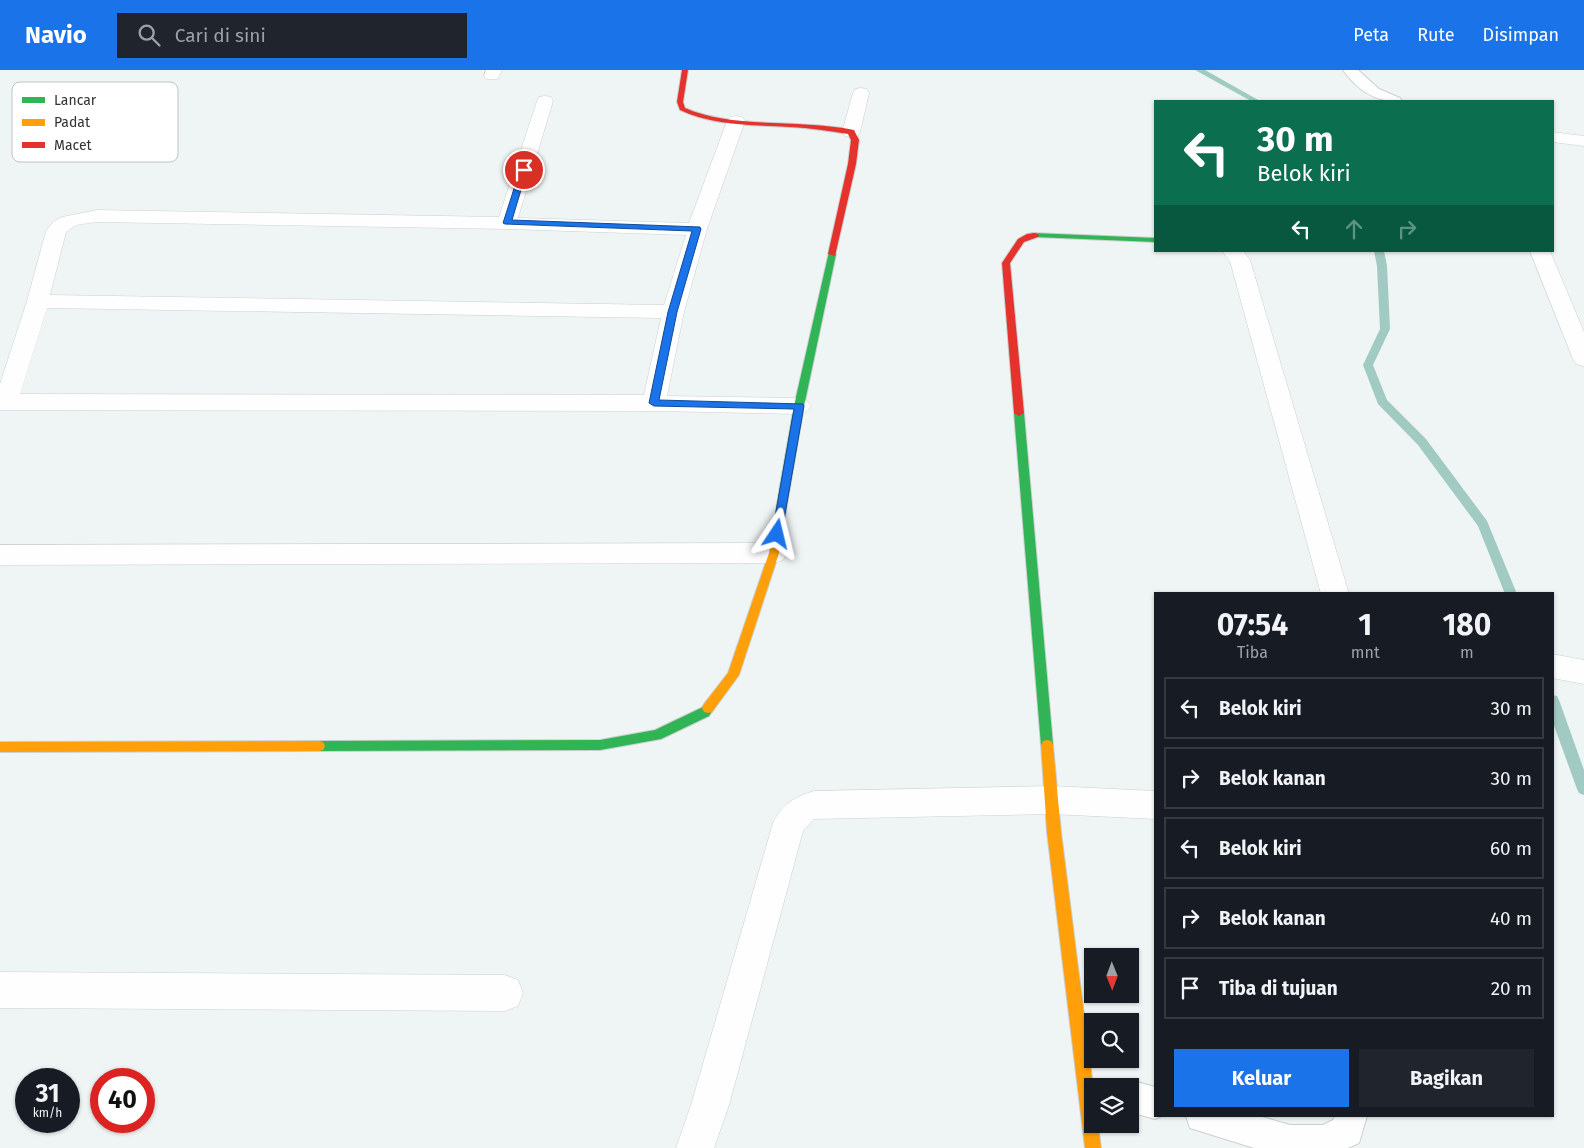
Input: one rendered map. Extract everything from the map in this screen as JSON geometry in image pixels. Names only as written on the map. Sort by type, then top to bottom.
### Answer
[{"type":"street","points":[[685,70],[680,102],[685,112],[690,114],[736,121],[805,126],[851,132]]},
{"type":"street","points":[[0,747],[600,745],[657,735],[705,712],[733,675],[774,553],[799,406],[852,164],[855,140],[851,132],[861,93]]},
{"type":"street","points":[[507,223],[545,101]]},
{"type":"street","points":[[654,403],[673,312],[697,229],[736,121]]},
{"type":"street","points":[[1554,137],[1584,141]]},
{"type":"street","points":[[697,229],[507,223],[97,216],[71,219],[60,225],[56,231],[38,301],[3,402],[654,403],[799,406]]},
{"type":"street","points":[[1091,1078],[1066,931],[1052,800],[1006,263],[1016,244],[1029,235],[1154,240]]},
{"type":"street","points":[[1233,252],[1240,260],[1334,592]]},
{"type":"street","points":[[1540,252],[1584,360]]},
{"type":"street","points":[[38,301],[673,312]]},
{"type":"street","points":[[0,555],[774,553]]},
{"type":"street","points":[[695,1148],[710,1105],[789,823],[795,815],[814,805],[1052,800],[1154,805]]},
{"type":"street","points":[[0,990],[505,992]]},
{"type":"street","points":[[1093,1133],[1093,1148]]},
{"type":"lane","points":[[1350,70],[1374,92],[1393,100]]},
{"type":"lane","points":[[1139,1099],[1154,1103]]},
{"type":"lane","points":[[1205,1117],[1290,1142],[1325,1142],[1347,1131],[1351,1117]]},
{"type":"waterway","points":[[1199,70],[1254,100]]},
{"type":"waterway","points":[[1379,252],[1382,266],[1385,329],[1368,365],[1382,402],[1422,442],[1483,524],[1510,592]]},
{"type":"waterway","points":[[1554,706],[1584,789]]},
{"type":"traffic: fast","points":[[1035,235],[1154,240]]},
{"type":"traffic: fast","points":[[783,498],[799,406],[832,254]]},
{"type":"traffic: fast","points":[[1019,413],[1047,745]]},
{"type":"traffic: fast","points":[[319,746],[600,745],[657,735],[705,712],[708,708]]},
{"type":"traffic: slow","points":[[708,708],[733,675],[774,553],[783,498]]},
{"type":"traffic: slow","points":[[1047,745],[1054,832],[1093,1148]]},
{"type":"traffic: slow","points":[[0,747],[319,746]]},
{"type":"traffic: jam","points":[[685,70],[680,102],[682,109],[693,114],[723,120],[811,126],[851,132],[855,140],[852,164],[832,254]]},
{"type":"traffic: jam","points":[[1019,413],[1006,263],[1021,241],[1035,235]]},
{"type":"route","points":[[524,170],[507,223],[697,229],[673,312],[654,403],[799,406],[777,534]]}]
